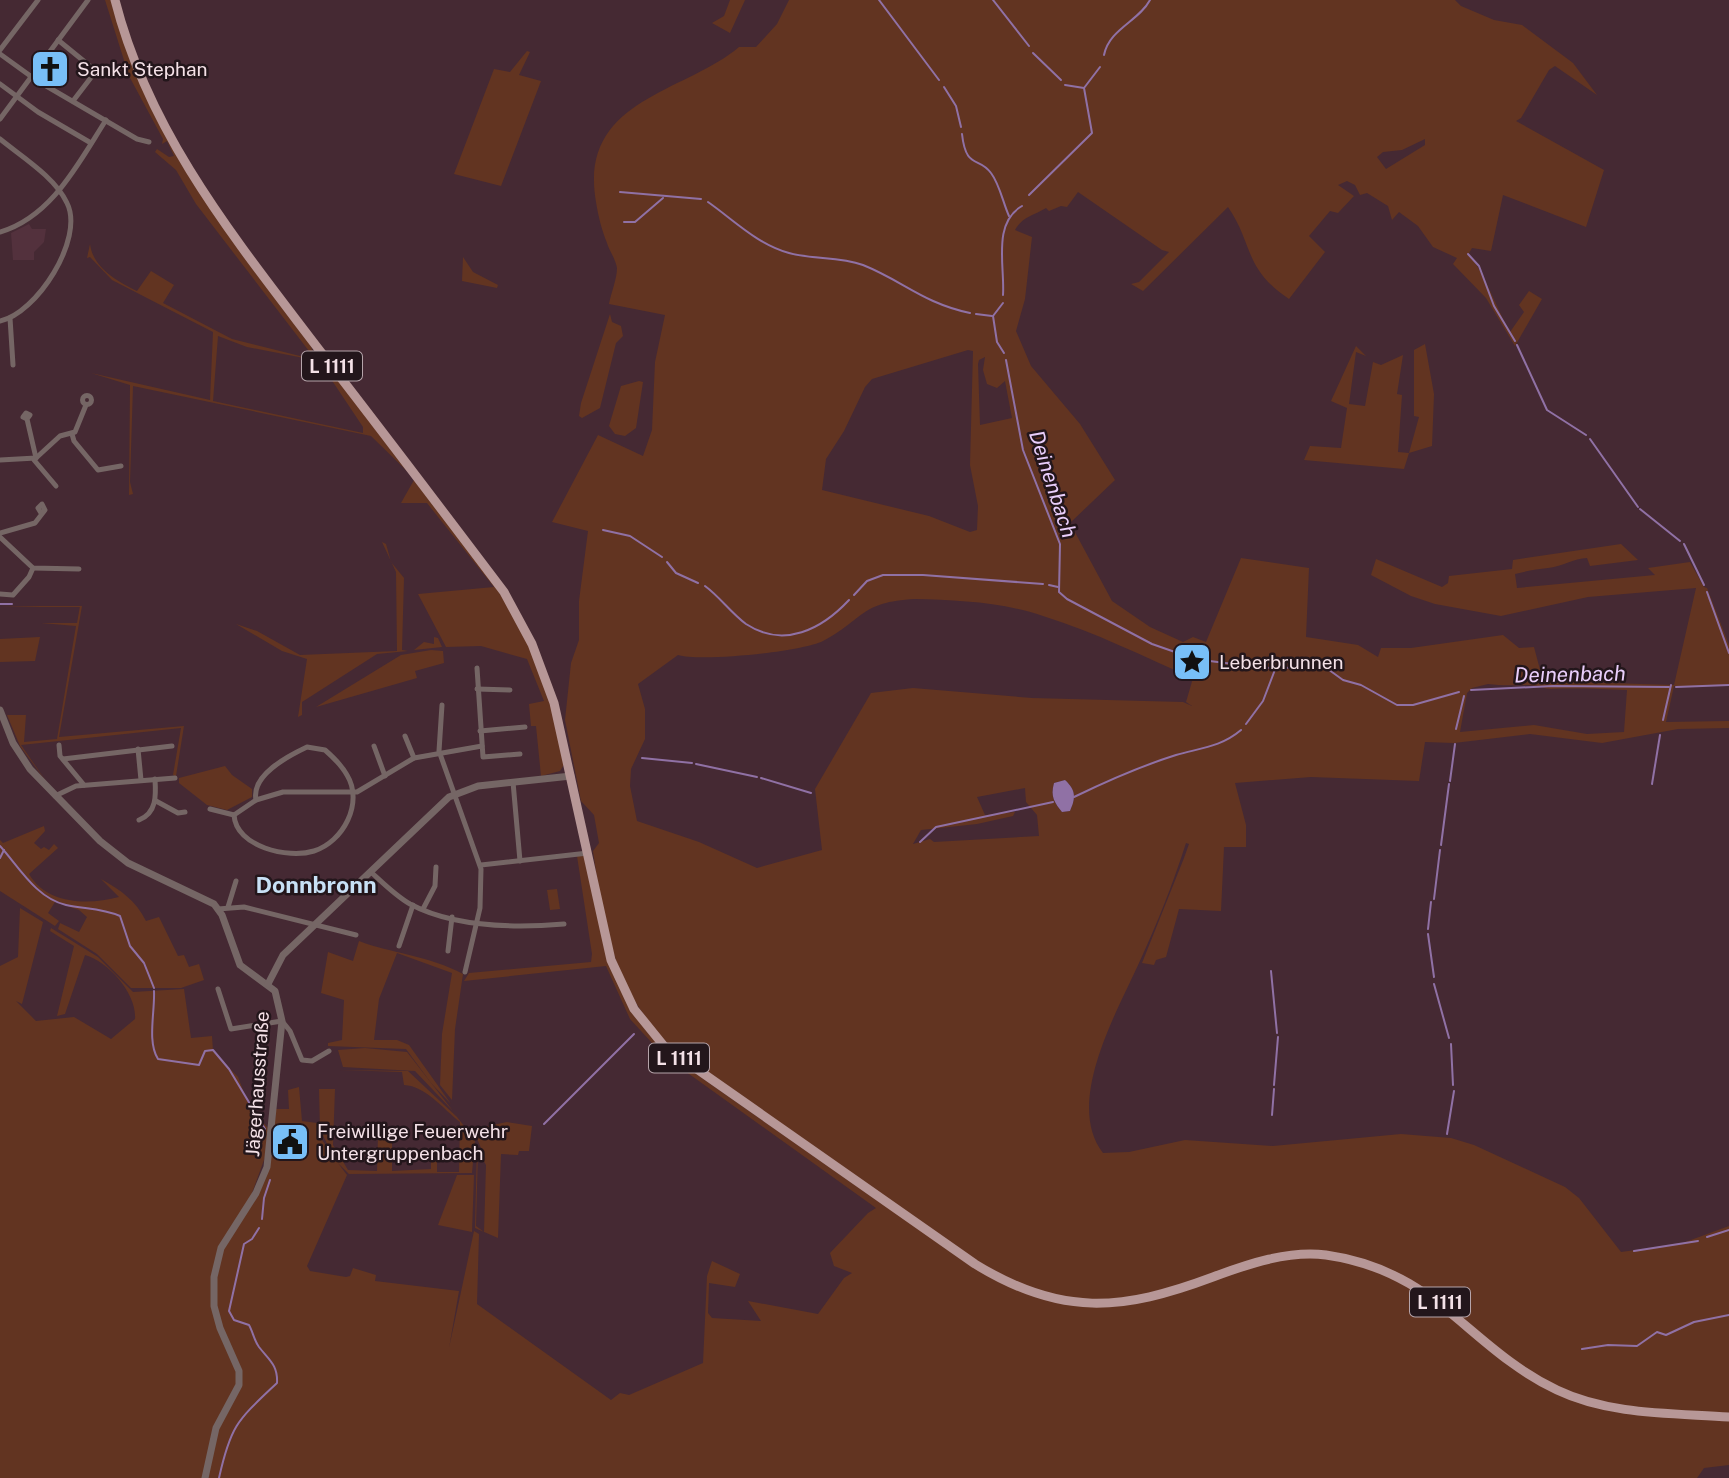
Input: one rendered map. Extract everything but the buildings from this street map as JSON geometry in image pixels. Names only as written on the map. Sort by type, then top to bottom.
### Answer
[{"type":"main road","name":"L 1111","points":[[115,0],[136,65],[154,106],[196,183],[509,601],[532,643],[544,675],[571,776],[601,922],[621,984],[644,1024],[664,1046],[1001,1280],[1057,1300],[1116,1304],[1161,1296],[1233,1270],[1292,1256],[1322,1255],[1353,1260],[1385,1269],[1421,1289],[1516,1365],[1566,1394],[1612,1407],[1729,1418]]},
{"type":"street","points":[[38,0],[0,52],[30,76],[73,102],[137,139],[149,142]]},
{"type":"street","points":[[0,119],[87,0]]},
{"type":"street","points":[[58,40],[96,71],[96,75],[89,77],[73,102]]},
{"type":"street","points":[[0,84],[91,143]]},
{"type":"street","points":[[0,232],[32,217],[58,191],[106,120]]},
{"type":"street","points":[[0,139],[58,191],[71,213],[66,248],[43,288],[10,318],[0,321]]},
{"type":"street","points":[[10,318],[12,365]]},
{"type":"street","points":[[0,460],[35,459],[60,436],[72,434],[77,429],[86,404]]},
{"type":"street","points":[[27,419],[35,459],[56,486]]},
{"type":"street","points":[[72,434],[74,441],[98,470],[121,466]]},
{"type":"street","points":[[41,513],[32,525],[0,535],[33,568],[79,569]]},
{"type":"street","points":[[0,594],[13,595],[29,577],[33,568]]},
{"type":"street","points":[[477,668],[482,757],[520,754]]},
{"type":"street","points":[[477,689],[510,690]]},
{"type":"street","points":[[442,705],[439,751],[481,865],[482,897],[465,972]]},
{"type":"street","points":[[0,710],[13,743],[34,774],[55,796],[120,857],[207,900],[218,909],[240,965],[268,984],[280,958],[454,794],[478,786],[571,776]]},
{"type":"street","points":[[481,731],[524,727]]},
{"type":"street","points":[[405,736],[414,758]]},
{"type":"street","points":[[59,745],[63,759],[86,785]]},
{"type":"street","points":[[63,759],[172,746]]},
{"type":"street","points":[[234,815],[236,828],[253,843],[287,852],[310,852],[327,845],[340,833],[349,814],[351,793],[345,772],[325,750],[311,746],[260,779],[255,789],[256,800]]},
{"type":"street","points":[[374,746],[385,776]]},
{"type":"street","points":[[210,809],[234,815],[256,800],[289,791],[351,793],[414,758],[439,751],[482,746]]},
{"type":"street","points":[[138,749],[141,780]]},
{"type":"street","points":[[55,796],[65,789],[86,785],[175,778]]},
{"type":"street","points":[[139,820],[144,818],[156,801],[155,779]]},
{"type":"street","points":[[513,782],[520,861]]},
{"type":"street","points":[[156,801],[178,813],[185,812]]},
{"type":"street","points":[[481,865],[588,853]]},
{"type":"street","points":[[423,909],[435,886],[436,867]]},
{"type":"street","points":[[372,873],[412,905],[452,917],[501,927],[564,924]]},
{"type":"street","points":[[228,907],[236,881]]},
{"type":"street","points":[[399,946],[412,905]]},
{"type":"street","points":[[218,909],[228,907],[256,910],[356,935]]},
{"type":"street","points":[[448,951],[452,917]]},
{"type":"street","name":"Jägerhausstraße","points":[[205,1478],[216,1428],[239,1385],[239,1371],[220,1328],[214,1306],[214,1277],[221,1248],[259,1188],[270,1151],[282,1021],[278,997],[268,984]]},
{"type":"street","points":[[218,989],[231,1029],[282,1021],[290,1031],[302,1060],[312,1061],[329,1051]]},
{"type":"shaded area","points":[[105,0],[113,0],[156,117],[310,344],[315,357],[320,355],[411,475],[371,436],[133,386],[130,482],[133,494],[129,495],[130,385],[91,373],[210,400],[213,332],[112,280],[90,257],[87,258],[90,244],[96,260],[114,278],[137,291],[151,271],[174,285],[163,303],[232,339],[304,357],[312,355],[196,204],[176,170],[155,152],[157,149],[169,157],[174,156],[167,141],[162,144],[163,139],[129,76]],"holes":[[[218,336],[247,347],[319,361],[363,427],[363,433],[213,401]]]},
{"type":"shaded area","points":[[730,0],[745,0],[730,33],[712,23],[724,16]]},
{"type":"shaded area","points":[[789,0],[1455,0],[1461,6],[1494,20],[1522,25],[1573,63],[1597,95],[1555,66],[1549,70],[1521,118],[1516,121],[1604,170],[1586,227],[1503,195],[1491,251],[1472,248],[1468,255],[1484,279],[1510,332],[1524,312],[1519,305],[1529,291],[1542,299],[1515,346],[1486,298],[1453,264],[1457,258],[1433,247],[1418,226],[1399,212],[1392,220],[1388,206],[1367,193],[1360,195],[1355,185],[1347,181],[1338,185],[1354,196],[1338,213],[1330,211],[1309,236],[1325,252],[1289,299],[1274,288],[1256,266],[1228,207],[1143,291],[1131,284],[1139,282],[1169,252],[1162,250],[1078,192],[1067,207],[1061,206],[1049,211],[1046,208],[1025,219],[1015,230],[1032,237],[1025,299],[1016,331],[1031,366],[1080,424],[1115,480],[1070,523],[1112,601],[1150,627],[1183,642],[1193,637],[1206,642],[1241,558],[1309,568],[1306,637],[1358,645],[1378,657],[1381,648],[1411,648],[1503,635],[1519,648],[1534,647],[1543,681],[1674,685],[1696,588],[1588,597],[1501,616],[1435,604],[1411,596],[1371,575],[1376,559],[1442,587],[1448,583],[1449,576],[1512,569],[1513,560],[1621,544],[1638,560],[1590,566],[1587,558],[1577,559],[1553,567],[1515,574],[1517,588],[1655,575],[1648,568],[1690,562],[1707,588],[1729,645],[1729,686],[1674,686],[1666,722],[1729,721],[1729,728],[1678,729],[1602,743],[1530,734],[1454,743],[1425,742],[1419,781],[1311,777],[1235,783],[1246,825],[1246,847],[1224,847],[1221,911],[1179,909],[1166,957],[1156,960],[1154,965],[1142,963],[1184,858],[1189,844],[1186,843],[1158,919],[1098,1058],[1091,1084],[1089,1109],[1092,1132],[1103,1153],[1129,1152],[1185,1140],[1273,1146],[1401,1134],[1451,1138],[1474,1145],[1565,1187],[1579,1198],[1621,1252],[1680,1244],[1729,1226],[1729,1465],[1704,1468],[1697,1478],[0,1478],[0,966],[18,957],[20,908],[43,922],[22,1004],[16,1001],[36,1021],[74,1017],[111,1039],[135,1019],[131,999],[120,980],[103,964],[85,955],[65,1014],[57,1016],[74,946],[50,931],[51,928],[98,957],[133,992],[184,989],[191,1038],[212,1036],[213,1051],[238,1077],[250,1108],[268,1128],[268,1149],[252,1193],[256,1195],[269,1166],[272,1145],[295,1147],[296,1136],[274,1130],[276,1109],[289,1109],[288,1090],[299,1087],[302,1121],[317,1123],[322,1140],[334,1157],[320,1130],[319,1089],[335,1089],[333,1145],[348,1170],[377,1171],[378,1136],[392,1138],[392,1171],[431,1169],[431,1159],[437,1159],[437,1172],[459,1172],[460,1122],[420,1089],[404,1085],[402,1072],[340,1070],[408,1071],[457,1117],[475,1140],[472,1173],[349,1174],[338,1163],[347,1175],[307,1266],[310,1271],[346,1277],[350,1276],[353,1268],[376,1275],[375,1281],[459,1291],[449,1348],[474,1231],[479,1234],[477,1304],[611,1400],[620,1393],[629,1395],[703,1363],[707,1276],[712,1261],[740,1274],[735,1287],[709,1283],[708,1313],[712,1318],[761,1321],[748,1301],[818,1314],[844,1278],[852,1273],[834,1266],[830,1253],[876,1208],[664,1056],[630,1019],[606,966],[464,981],[469,973],[591,962],[577,856],[587,854],[614,974],[630,1007],[648,1033],[689,1069],[882,1204],[887,1200],[689,1063],[645,1017],[630,993],[610,942],[593,851],[599,843],[594,815],[581,801],[565,720],[571,663],[579,640],[579,601],[588,531],[552,522],[598,435],[643,456],[652,430],[655,362],[665,315],[609,304],[617,268],[603,233],[596,202],[595,168],[603,141],[619,120],[640,103],[717,63],[739,47],[756,47],[777,24]],"holes":[[[1425,139],[1425,145],[1386,169],[1377,157],[1383,152],[1402,150]],[[968,350],[973,351],[970,465],[978,506],[977,530],[970,532],[929,516],[822,490],[826,459],[844,431],[865,387],[872,379]],[[985,357],[983,370],[987,384],[997,388],[1005,381],[1012,418],[980,425],[979,360]],[[915,599],[979,603],[1027,611],[1062,622],[1193,678],[1186,702],[1192,706],[1183,702],[1032,698],[913,688],[871,693],[815,789],[822,850],[757,868],[699,842],[637,821],[630,786],[631,769],[645,739],[645,709],[638,684],[678,655],[728,657],[811,645],[823,641],[872,608]],[[1488,684],[1533,685],[1551,689],[1627,690],[1624,732],[1587,734],[1534,725],[1460,732],[1467,693],[1472,688]],[[1065,780],[1069,784],[1074,794],[1070,811],[1062,812],[1059,809],[1053,793],[1054,783]],[[1025,788],[1026,802],[1037,815],[1039,836],[934,842],[930,839],[913,844],[921,830],[977,824],[1013,816],[1015,812],[985,815],[977,797]]]},
{"type":"shaded area","points":[[527,51],[530,52],[519,75],[541,81],[501,186],[454,174],[494,69],[510,72]]},
{"type":"shaded area","points":[[29,224],[32,229],[46,229],[44,242],[34,252],[34,260],[13,260],[11,233]]},
{"type":"shaded area","points":[[463,257],[473,272],[498,285],[497,288],[462,281]]},
{"type":"shaded area","points":[[610,314],[612,322],[621,326],[623,336],[616,343],[600,408],[582,418],[579,416],[581,403]]},
{"type":"shaded area","points":[[1425,344],[1434,394],[1432,446],[1409,453],[1419,417],[1414,416],[1414,350]]},
{"type":"shaded area","points":[[1356,346],[1366,356],[1356,352],[1349,404],[1365,406],[1373,362],[1381,365],[1403,355],[1397,394],[1402,395],[1398,452],[1409,453],[1404,469],[1304,460],[1310,446],[1341,448],[1347,408],[1331,401]]},
{"type":"shaded area","points":[[643,382],[636,428],[625,436],[615,434],[609,426],[621,386]]},
{"type":"shaded area","points":[[414,480],[486,573],[518,622],[547,686],[565,763],[560,771],[541,776],[536,726],[531,726],[529,704],[544,701],[527,659],[481,646],[446,647],[418,594],[494,587],[427,503],[401,503]]},
{"type":"shaded area","points":[[392,563],[404,578],[402,650],[408,651],[377,654],[302,702],[302,715],[298,717],[307,659],[282,651],[236,624],[257,631],[300,655],[397,651],[396,572]]},
{"type":"shaded area","points":[[80,606],[59,737],[184,726],[176,776],[173,775],[181,728],[21,745],[48,784],[20,746],[7,715],[26,715],[24,742],[57,739],[76,626],[41,623],[77,623]]},
{"type":"shaded area","points":[[40,637],[35,661],[0,662],[0,639]]},
{"type":"shaded area","points":[[434,637],[438,638],[442,647],[414,650],[424,642],[434,644]]},
{"type":"shaded area","points":[[431,650],[443,651],[444,663],[415,671],[417,678],[316,707],[401,655]]},
{"type":"shaded area","points":[[225,766],[232,775],[252,789],[252,797],[227,810],[207,805],[179,783],[179,778]]},
{"type":"shaded area","points":[[1065,780],[1073,791],[1074,798],[1070,811],[1062,812],[1054,799],[1053,788],[1054,783]]},
{"type":"shaded area","points":[[44,826],[45,831],[34,843],[41,849],[44,847],[49,850],[54,844],[58,848],[29,874],[37,884],[57,897],[95,901],[119,897],[101,879],[108,883],[133,902],[146,921],[159,917],[178,956],[184,955],[189,967],[199,964],[204,980],[181,988],[131,988],[97,954],[58,929],[60,923],[79,932],[87,917],[79,910],[55,902],[48,913],[59,921],[55,926],[0,891],[0,840],[3,843]]},
{"type":"shaded area","points":[[557,889],[560,909],[550,910],[547,890]]},
{"type":"shaded area","points":[[359,941],[437,963],[463,974],[455,1029],[452,1100],[440,1085],[442,1034],[452,973],[397,953],[379,999],[374,1040],[397,1040],[409,1045],[451,1104],[431,1083],[406,1049],[328,1046],[328,1043],[342,1040],[344,1000],[321,993],[328,952],[353,961]]},
{"type":"shaded area","points":[[365,1048],[407,1052],[453,1111],[415,1071],[343,1067],[338,1050]]},
{"type":"shaded area","points":[[507,1122],[532,1126],[529,1151],[519,1151],[518,1155],[501,1154],[498,1238],[484,1232],[475,1228],[477,1145],[486,1160],[473,1129]],"holes":[[[478,1151],[486,1165],[484,1232],[476,1226]]]},
{"type":"shaded area","points":[[457,1175],[474,1175],[472,1232],[438,1225]]},
{"type":"waterway","points":[[879,0],[939,80]]},
{"type":"waterway","points":[[993,0],[1029,46]]},
{"type":"waterway","name":"Deinenbach","points":[[1104,55],[1112,38],[1139,14],[1150,0]]},
{"type":"waterway","points":[[1033,53],[1061,80]]},
{"type":"waterway","name":"Deinenbach","points":[[1029,195],[1092,133],[1084,88],[1100,67]]},
{"type":"waterway","points":[[1065,85],[1084,88]]},
{"type":"waterway","points":[[944,87],[956,106],[961,127]]},
{"type":"waterway","points":[[962,134],[970,158],[986,168],[994,178],[1009,216]]},
{"type":"waterway","points":[[620,192],[701,199]]},
{"type":"waterway","points":[[624,222],[635,222],[663,198]]},
{"type":"waterway","points":[[708,202],[756,238],[777,249],[863,265],[939,304],[970,313]]},
{"type":"waterway","name":"Deinenbach","points":[[1003,295],[1003,234],[1013,214],[1022,206]]},
{"type":"waterway","points":[[1468,254],[1479,266],[1494,306],[1515,341]]},
{"type":"waterway","name":"Deinenbach","points":[[1003,303],[993,316],[997,342],[1004,353]]},
{"type":"waterway","points":[[976,314],[992,316]]},
{"type":"waterway","points":[[1517,345],[1547,410],[1586,435]]},
{"type":"waterway","name":"Deinenbach","points":[[1006,360],[1023,450],[1060,544],[1059,592],[1067,599],[1152,644],[1195,659]]},
{"type":"waterway","points":[[1590,439],[1638,507]]},
{"type":"waterway","points":[[1640,509],[1680,541]]},
{"type":"waterway","points":[[603,530],[630,536],[662,557]]},
{"type":"waterway","points":[[1684,544],[1704,585]]},
{"type":"waterway","points":[[667,562],[676,573],[698,583]]},
{"type":"waterway","points":[[854,595],[867,581],[883,575],[923,575],[1043,584]]},
{"type":"waterway","points":[[1049,585],[1058,587]]},
{"type":"waterway","points":[[705,586],[746,624],[774,635],[788,635],[815,627],[849,600]]},
{"type":"waterway","points":[[1707,592],[1729,653]]},
{"type":"waterway","points":[[0,604],[12,604]]},
{"type":"waterway","name":"Deinenbach","points":[[1202,660],[1264,668],[1325,667],[1343,680],[1361,685],[1397,705],[1413,705],[1459,692]]},
{"type":"waterway","points":[[1246,724],[1263,701],[1276,667]]},
{"type":"waterway","points":[[1663,720],[1671,685]]},
{"type":"waterway","name":"Deinenbach","points":[[1676,687],[1729,685]]},
{"type":"waterway","name":"Deinenbach","points":[[1471,690],[1553,686],[1669,687]]},
{"type":"waterway","points":[[1456,729],[1464,696]]},
{"type":"waterway","points":[[1074,797],[1150,764],[1218,744],[1241,730]]},
{"type":"waterway","points":[[1652,784],[1660,735]]},
{"type":"waterway","points":[[1450,781],[1455,744]]},
{"type":"waterway","points":[[642,758],[692,763]]},
{"type":"waterway","points":[[696,764],[757,777]]},
{"type":"waterway","points":[[761,778],[811,793]]},
{"type":"waterway","points":[[1441,845],[1449,784]]},
{"type":"waterway","points":[[920,842],[936,827],[1053,802]]},
{"type":"waterway","points":[[0,846],[29,881],[46,896],[66,905],[120,916],[130,946],[144,963],[154,988]]},
{"type":"waterway","points":[[0,858],[4,850]]},
{"type":"waterway","points":[[1434,899],[1440,850]]},
{"type":"waterway","points":[[1428,929],[1431,902]]},
{"type":"waterway","points":[[1428,934],[1434,977]]},
{"type":"waterway","points":[[1271,971],[1277,1033]]},
{"type":"waterway","points":[[1434,984],[1449,1038]]},
{"type":"waterway","points":[[154,991],[152,1036],[158,1059],[199,1065],[205,1051],[213,1050],[229,1069],[265,1129]]},
{"type":"waterway","points":[[544,1124],[634,1034]]},
{"type":"waterway","points":[[1274,1085],[1278,1037]]},
{"type":"waterway","points":[[1451,1044],[1453,1085]]},
{"type":"waterway","points":[[1272,1115],[1274,1089]]},
{"type":"waterway","points":[[1447,1134],[1454,1091]]},
{"type":"waterway","points":[[262,1219],[264,1198],[270,1180]]},
{"type":"waterway","points":[[219,1478],[232,1434],[238,1424],[277,1383],[274,1367],[257,1344],[249,1325],[234,1320],[229,1311],[244,1244],[252,1239],[259,1228]]},
{"type":"waterway","points":[[1707,1237],[1729,1230]]},
{"type":"waterway","points":[[1634,1251],[1698,1241]]},
{"type":"waterway","points":[[1582,1349],[1608,1345],[1637,1346],[1657,1332],[1666,1335],[1694,1322],[1729,1315]]},
{"type":"place","name":"Sankt Stephan","points":[[50,69]]},
{"type":"place","name":"Leberbrunnen","points":[[1192,662]]},
{"type":"place","name":"Freiwillige Feuerwehr Untergruppenbach","points":[[290,1142]]},
{"type":"district","name":"Donnbronn","points":[[316,884]]}]
